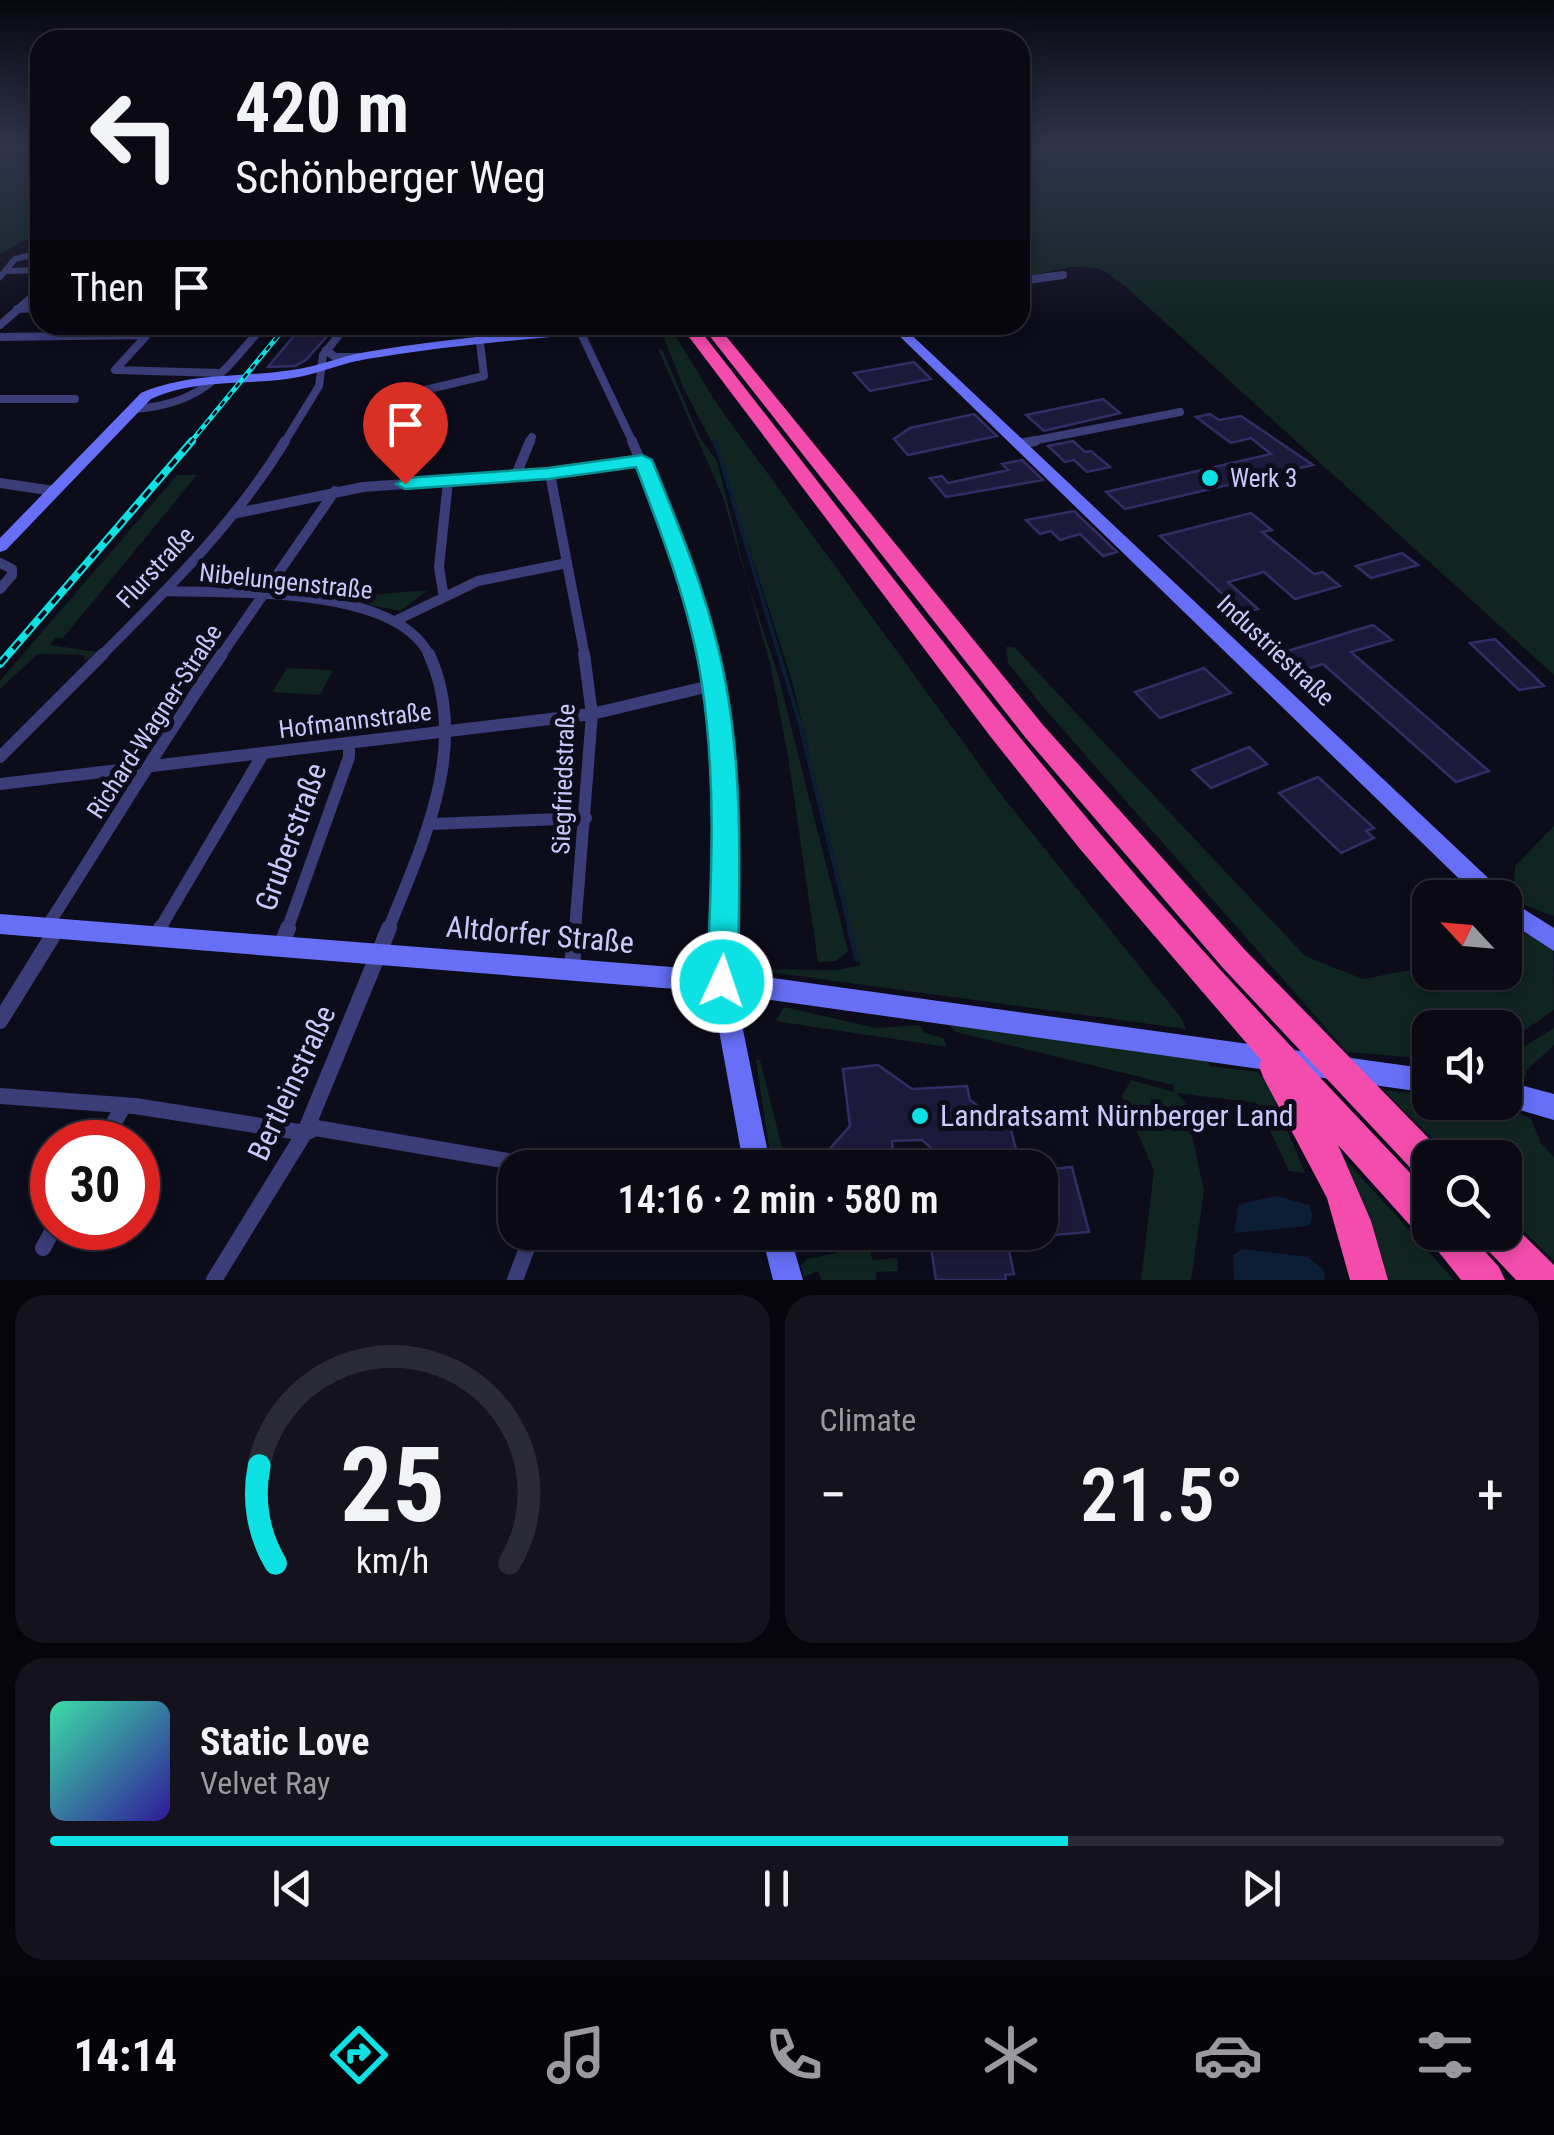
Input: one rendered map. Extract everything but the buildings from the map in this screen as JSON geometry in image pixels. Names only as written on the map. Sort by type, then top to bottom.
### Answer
[{"type":"highway","points":[[696,335],[998,730],[1253,1028],[1412,1200]]},
{"type":"highway","points":[[717,335],[1034,731],[1234,959],[1412,1145]]},
{"type":"highway","points":[[1253,1028],[1342,1184],[1360,1233],[1369,1280]]},
{"type":"highway","points":[[1458,1250],[1486,1280]]},
{"type":"highway","points":[[1513,1250],[1542,1280]]},
{"type":"street","points":[[4,274],[15,259],[30,255]]},
{"type":"street","points":[[4,274],[30,271]]},
{"type":"street","points":[[1030,280],[1063,275]]},
{"type":"street","points":[[2,321],[30,298]]},
{"type":"street","points":[[17,309],[30,308]]},
{"type":"street","points":[[0,338],[147,335]]},
{"type":"street","points":[[147,335],[115,370],[220,373]]},
{"type":"street","points":[[134,408],[186,404],[255,335]]},
{"type":"street","points":[[339,335],[326,350],[335,357],[529,335]]},
{"type":"street","points":[[581,335],[642,460],[680,552],[714,684],[727,828],[722,982],[755,1150]]},
{"type":"street","name":"Industriestraße","points":[[904,335],[1478,880]]},
{"type":"street","points":[[413,417],[426,390],[484,376],[480,342]]},
{"type":"street","name":"Flurstraße","points":[[0,758],[166,591],[233,514],[276,460],[319,386],[316,368],[326,350]]},
{"type":"street","points":[[0,547],[146,396],[163,387],[190,381],[290,374],[358,357]]},
{"type":"street","points":[[290,374],[313,378],[319,386]]},
{"type":"street","points":[[0,399],[74,399]]},
{"type":"street","points":[[1018,444],[1180,412]]},
{"type":"street","points":[[516,475],[532,437]]},
{"type":"street","points":[[233,514],[334,491],[550,474],[642,460]]},
{"type":"street","name":"Siegfriedstraße","points":[[550,474],[580,622],[592,714],[572,970]]},
{"type":"street","points":[[443,592],[440,567],[448,481]]},
{"type":"street","points":[[0,483],[54,491]]},
{"type":"street","name":"Richard-Wagner-Straße","points":[[0,1021],[170,730],[334,491]]},
{"type":"street","points":[[0,564],[12,569],[12,575],[0,589]]},
{"type":"street","points":[[397,620],[443,592],[488,578],[566,564]]},
{"type":"street","name":"Nibelungenstraße","points":[[166,591],[346,606],[397,620],[418,635],[436,662],[442,776],[431,824],[380,956]]},
{"type":"street","name":"Hofmannstraße","points":[[0,784],[149,770],[592,714],[714,684]]},
{"type":"street","name":"Gruberstraße","points":[[280,949],[348,757],[349,743]]},
{"type":"street","points":[[155,938],[263,754]]},
{"type":"street","points":[[431,824],[586,818]]},
{"type":"street","name":"Industriestraße","points":[[1522,912],[1554,925]]},
{"type":"street","name":"Industriestraße","points":[[1522,918],[1554,941]]},
{"type":"street","name":"Altdorfer Straße","points":[[0,924],[722,982],[1412,1078]]},
{"type":"street","name":"Bertleinstraße","points":[[214,1280],[305,1133],[380,956]]},
{"type":"street","points":[[0,1096],[124,1105],[305,1133],[316,1128],[498,1158]]},
{"type":"street","points":[[1522,1099],[1554,1107]]},
{"type":"street","points":[[115,1120],[124,1105]]},
{"type":"street","points":[[515,1280],[526,1250]]},
{"type":"street","points":[[780,1250],[788,1280]]},
{"type":"green space","points":[[0,206],[30,206],[30,241],[0,254]]},
{"type":"green space","points":[[1030,206],[1554,206],[1554,675],[1126,287],[1099,269],[1059,269],[1030,276]]},
{"type":"green space","points":[[663,335],[675,335],[717,404],[1003,797],[1182,1019],[1186,1029],[747,969],[837,970],[860,965],[792,681],[721,460],[683,387]]},
{"type":"green space","points":[[658,349],[662,349],[700,438],[717,461],[748,584],[778,675],[848,951],[836,961],[818,962],[788,756],[770,663],[723,497]]},
{"type":"green space","points":[[177,475],[197,475],[63,638],[55,638],[50,645],[97,652],[85,661],[84,655],[38,654],[0,689],[0,681]]},
{"type":"green space","points":[[428,590],[400,611],[345,600],[345,597]]},
{"type":"green space","points":[[1006,647],[1014,647],[1305,956],[1363,979],[1412,969],[1412,990],[1522,990],[1522,932],[1553,948],[1554,1010],[1522,1032],[1522,1010],[1412,1010],[1412,1057],[1347,1052],[1008,663]]},
{"type":"green space","points":[[287,668],[333,670],[320,695],[272,692]]},
{"type":"green space","points":[[1554,826],[1553,916],[1522,904],[1522,880],[1514,880],[1515,866]]},
{"type":"green space","points":[[784,1007],[876,1028],[919,1025],[925,1033],[943,1038],[947,1047],[775,1021]]},
{"type":"green space","points":[[948,1024],[1207,1060],[1210,1066],[1258,1072],[1269,1086],[1305,1173],[1289,1171],[1257,1103],[1177,1093],[1185,1102],[1204,1191],[1191,1280],[1141,1280],[1154,1171],[1122,1096],[1131,1080],[1174,1092],[1173,1085],[956,1032]]},
{"type":"green space","points":[[1554,1028],[1554,1045],[1527,1070],[1524,1081],[1522,1048]]},
{"type":"green space","points":[[756,1060],[760,1060],[783,1150],[769,1150]]},
{"type":"green space","points":[[1384,1090],[1412,1094],[1412,1118]]},
{"type":"green space","points":[[1522,1115],[1531,1119],[1541,1143],[1554,1157],[1554,1261],[1522,1230],[1522,1140],[1434,1140],[1414,1120],[1522,1120]]},
{"type":"green space","points":[[1335,1148],[1412,1233],[1412,1250],[1427,1250],[1454,1280],[1378,1280]]},
{"type":"green space","points":[[871,1250],[872,1260],[897,1258],[898,1271],[876,1272],[876,1280],[822,1280],[818,1271],[804,1277],[801,1266],[807,1259]]},
{"type":"water","points":[[1277,1196],[1309,1205],[1313,1216],[1309,1226],[1234,1233],[1239,1204]]},
{"type":"water","points":[[1243,1249],[1308,1257],[1324,1270],[1325,1280],[1234,1280],[1233,1255]]},
{"type":"waterway","points":[[714,439],[715,443]]},
{"type":"waterway","points":[[715,441],[800,724],[850,930]]},
{"type":"waterway","points":[[849,928],[857,960]]},
{"type":"railway","points":[[190,443],[279,335]]},
{"type":"railway","points":[[0,664],[192,441]]},
{"type":"place","name":"Werk 3","points":[[1210,478]]},
{"type":"place","name":"Landratsamt Nürnberger Land","points":[[920,1116]]},
{"type":"route","points":[[405,484],[548,474],[642,460],[680,552],[714,684],[727,828],[722,982]]}]
